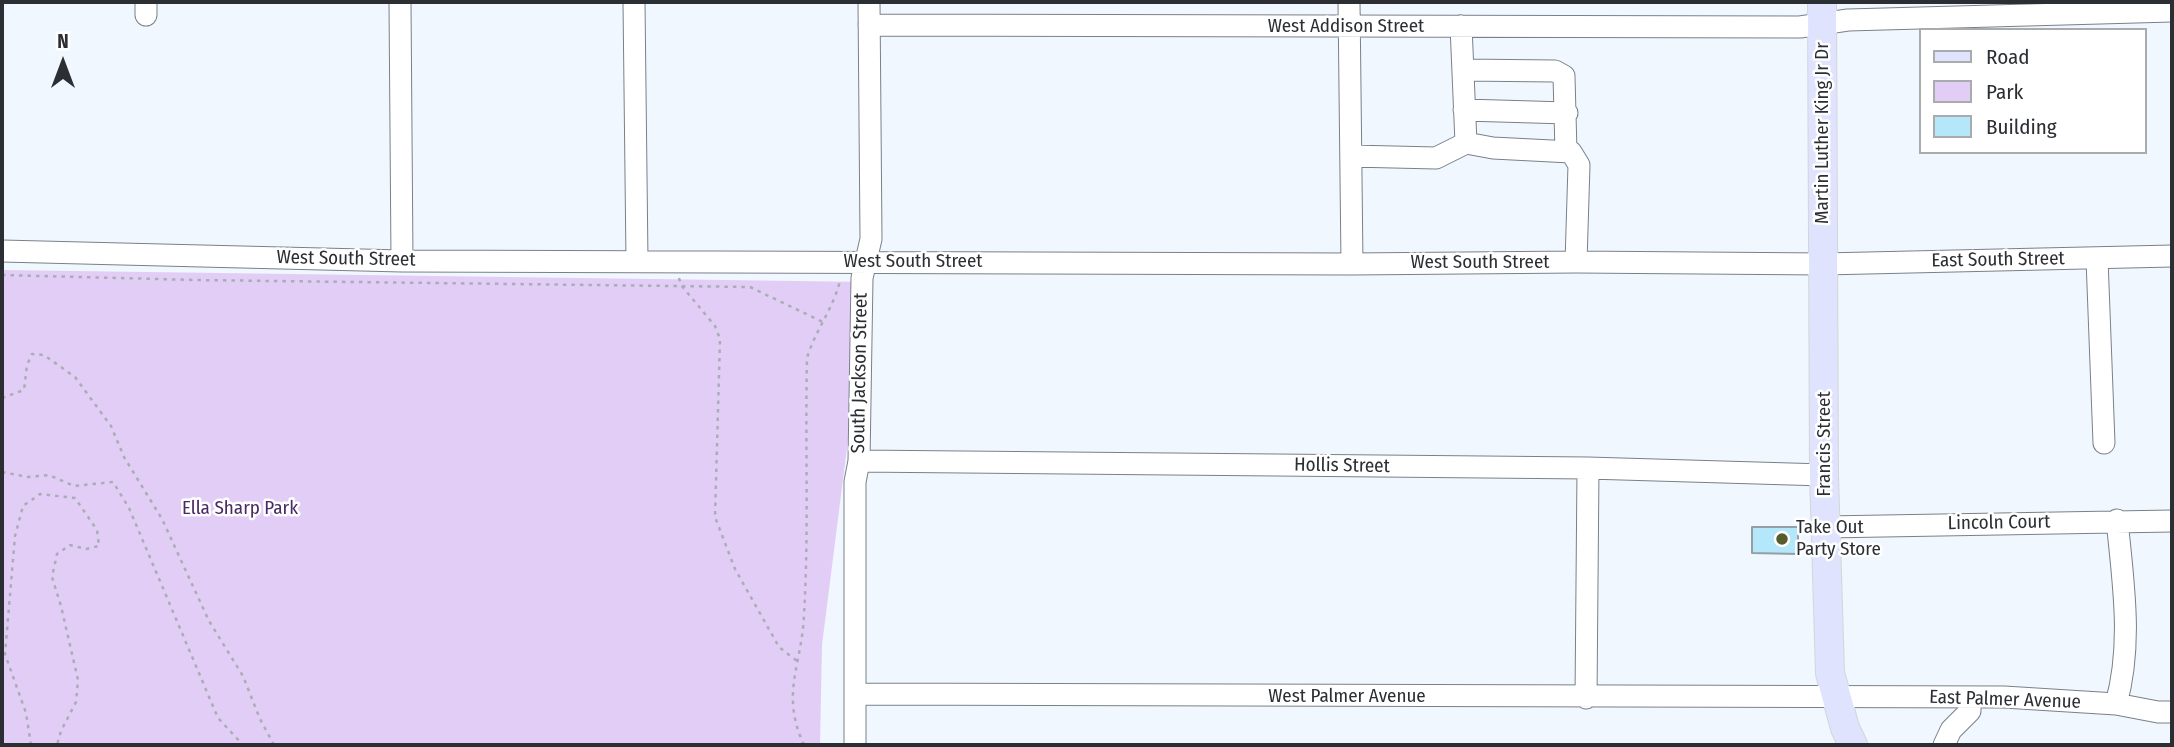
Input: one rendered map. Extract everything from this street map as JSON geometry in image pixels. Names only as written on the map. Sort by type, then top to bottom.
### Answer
[{"type":"main road","name":"Martin Luther King Jr Dr","points":[[1822,13],[1824,264]]},
{"type":"main road","name":"Francis Street","points":[[1824,264],[1824,475],[1830,673],[1845,727],[1853,745]]},
{"type":"street","points":[[400,2],[402,261]]},
{"type":"street","points":[[634,2],[637,261]]},
{"type":"street","name":"South Jackson Street","points":[[856,745],[855,482],[859,461],[862,278],[871,239],[869,2]]},
{"type":"street","points":[[1349,2],[1352,264]]},
{"type":"street","name":"West Addison Street","points":[[869,25],[1800,27],[1822,13],[1849,20],[1996,10],[2172,11]]},
{"type":"street","points":[[1461,26],[1466,143]]},
{"type":"street","points":[[1463,70],[1555,71],[1564,76],[1566,152]]},
{"type":"street","points":[[1464,110],[1567,113]]},
{"type":"street","points":[[1350,156],[1436,158],[1466,143],[1493,148],[1571,152],[1579,165],[1576,262]]},
{"type":"street","name":"West South Street","points":[[2,251],[402,261],[1824,264]]},
{"type":"street","name":"East South Street","points":[[1824,264],[2172,256]]},
{"type":"street","points":[[2098,258],[2104,443]]},
{"type":"street","name":"Hollis Street","points":[[859,461],[1588,468],[1824,475]]},
{"type":"street","points":[[1586,698],[1588,468]]},
{"type":"street","points":[[2116,704],[2122,682],[2127,636],[2117,520]]},
{"type":"street","name":"Lincoln Court","points":[[1826,527],[2172,521]]},
{"type":"street","name":"West Palmer Avenue","points":[[856,694],[1837,697]]},
{"type":"street","name":"East Palmer Avenue","points":[[1837,697],[1970,697],[2116,704],[2172,712]]},
{"type":"street","points":[[1944,745],[1951,730],[1970,711],[1970,697]]},
{"type":"path","points":[[673,262],[681,285],[715,326],[720,339],[715,517],[734,569],[779,646],[797,661]]},
{"type":"path","points":[[2,275],[750,287],[823,322]]},
{"type":"path","points":[[803,745],[792,706],[793,679],[804,617],[807,358],[811,344],[833,304],[841,278]]},
{"type":"path","points":[[2,398],[24,390],[27,365],[32,354],[44,355],[75,377],[111,426],[124,457],[162,519],[209,621],[243,676],[260,719],[274,745]]},
{"type":"path","points":[[2,472],[29,477],[49,475],[74,486],[113,482],[129,508],[218,718],[243,745]]},
{"type":"path","points":[[31,745],[26,713],[5,654],[15,536],[23,506],[40,494],[75,498],[97,530],[99,547],[86,549],[70,545],[57,554],[54,566],[52,577],[78,680],[76,702],[57,745]]},
{"type":"green space","name":"Ella Sharp Park","points":[[2,270],[868,282],[822,645],[820,745],[2,745]]},
{"type":"building","points":[[1752,527],[1798,527],[1798,554],[1752,553]]},
{"type":"place","name":"Take Out Party Store","points":[[1782,539]]}]
